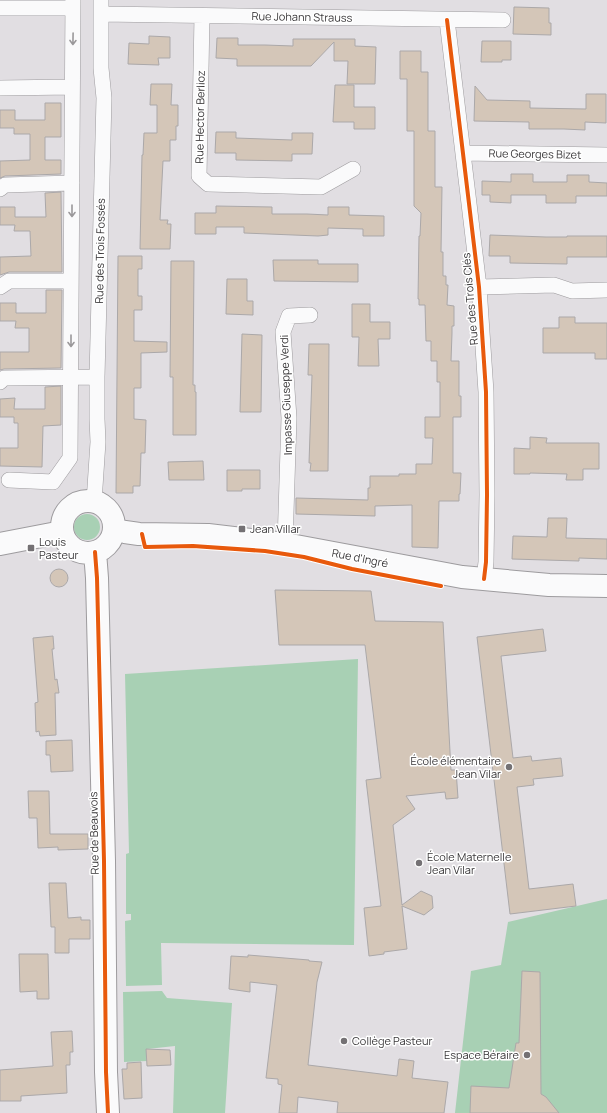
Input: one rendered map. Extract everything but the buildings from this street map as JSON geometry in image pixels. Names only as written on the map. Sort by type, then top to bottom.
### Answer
[{"type":"street","points":[[0,8],[73,4],[70,458],[53,482],[9,480]]},
{"type":"street","name":"Rue Johann Strauss","points":[[101,7],[202,16],[503,20]]},
{"type":"street","name":"Rue des Trois Fossés","points":[[94,502],[98,442],[97,377],[104,98],[101,68],[101,7]]},
{"type":"street","name":"Rue Hector Berlioz","points":[[202,16],[199,176],[208,184],[321,187],[352,169]]},
{"type":"street","name":"Rue des Trois Clés","points":[[447,20],[479,287],[486,392],[487,495],[486,562],[484,579]]},
{"type":"street","points":[[0,88],[72,87]]},
{"type":"street","name":"Rue Georges Bizet","points":[[463,153],[607,155]]},
{"type":"street","points":[[0,189],[5,185],[72,183]]},
{"type":"street","points":[[0,287],[9,281],[71,281]]},
{"type":"street","points":[[479,287],[554,285],[572,291],[607,290]]},
{"type":"street","name":"Impasse Giuseppe Verdi","points":[[285,544],[289,418],[283,332],[289,316],[310,315]]},
{"type":"street","points":[[0,382],[4,378],[71,376],[97,377]]},
{"type":"street","points":[[85,501],[94,502],[106,509],[111,515],[114,529],[108,544],[95,552],[86,553],[78,551],[65,540],[62,532],[62,523],[70,508],[77,503],[85,501]]},
{"type":"street","name":"Rue d'Ingré","points":[[114,529],[142,534],[208,535],[285,544],[462,577],[549,585],[607,586]]},
{"type":"street","points":[[0,544],[62,532]]},
{"type":"street","name":"Rue de Beauvois","points":[[95,552],[97,578],[103,814],[106,1072],[108,1113]]},
{"type":"green space","points":[[87,514],[96,518],[100,527],[96,536],[87,540],[78,536],[74,527],[78,518]]},
{"type":"green space","points":[[358,659],[354,945],[161,943],[162,985],[126,986],[125,921],[131,920],[131,914],[126,914],[126,854],[129,853],[125,674]]},
{"type":"green space","points":[[607,899],[607,1113],[455,1113],[471,971],[501,965],[508,922]]},
{"type":"green space","points":[[162,991],[167,998],[232,1003],[225,1113],[173,1113],[175,1046],[147,1049],[147,1061],[124,1062],[123,992]]},
{"type":"cycle path","points":[[447,20],[479,287],[486,392],[487,495],[486,562],[484,579]]},
{"type":"cycle path","points":[[142,534],[145,547],[193,546],[265,551],[304,557],[352,569],[441,586]]},
{"type":"cycle path","points":[[95,552],[97,578],[104,861],[106,1072],[108,1113]]},
{"type":"place","name":"Jean Villar","points":[[242,529]]},
{"type":"place","name":"Louis Pasteur","points":[[31,548]]},
{"type":"place","name":"École élémentaire Jean Vilar","points":[[509,767]]},
{"type":"place","name":"École Maternelle Jean Vilar","points":[[419,863]]},
{"type":"place","name":"Collège Pasteur","points":[[344,1041]]},
{"type":"place","name":"Espace Béraire","points":[[527,1055]]}]
